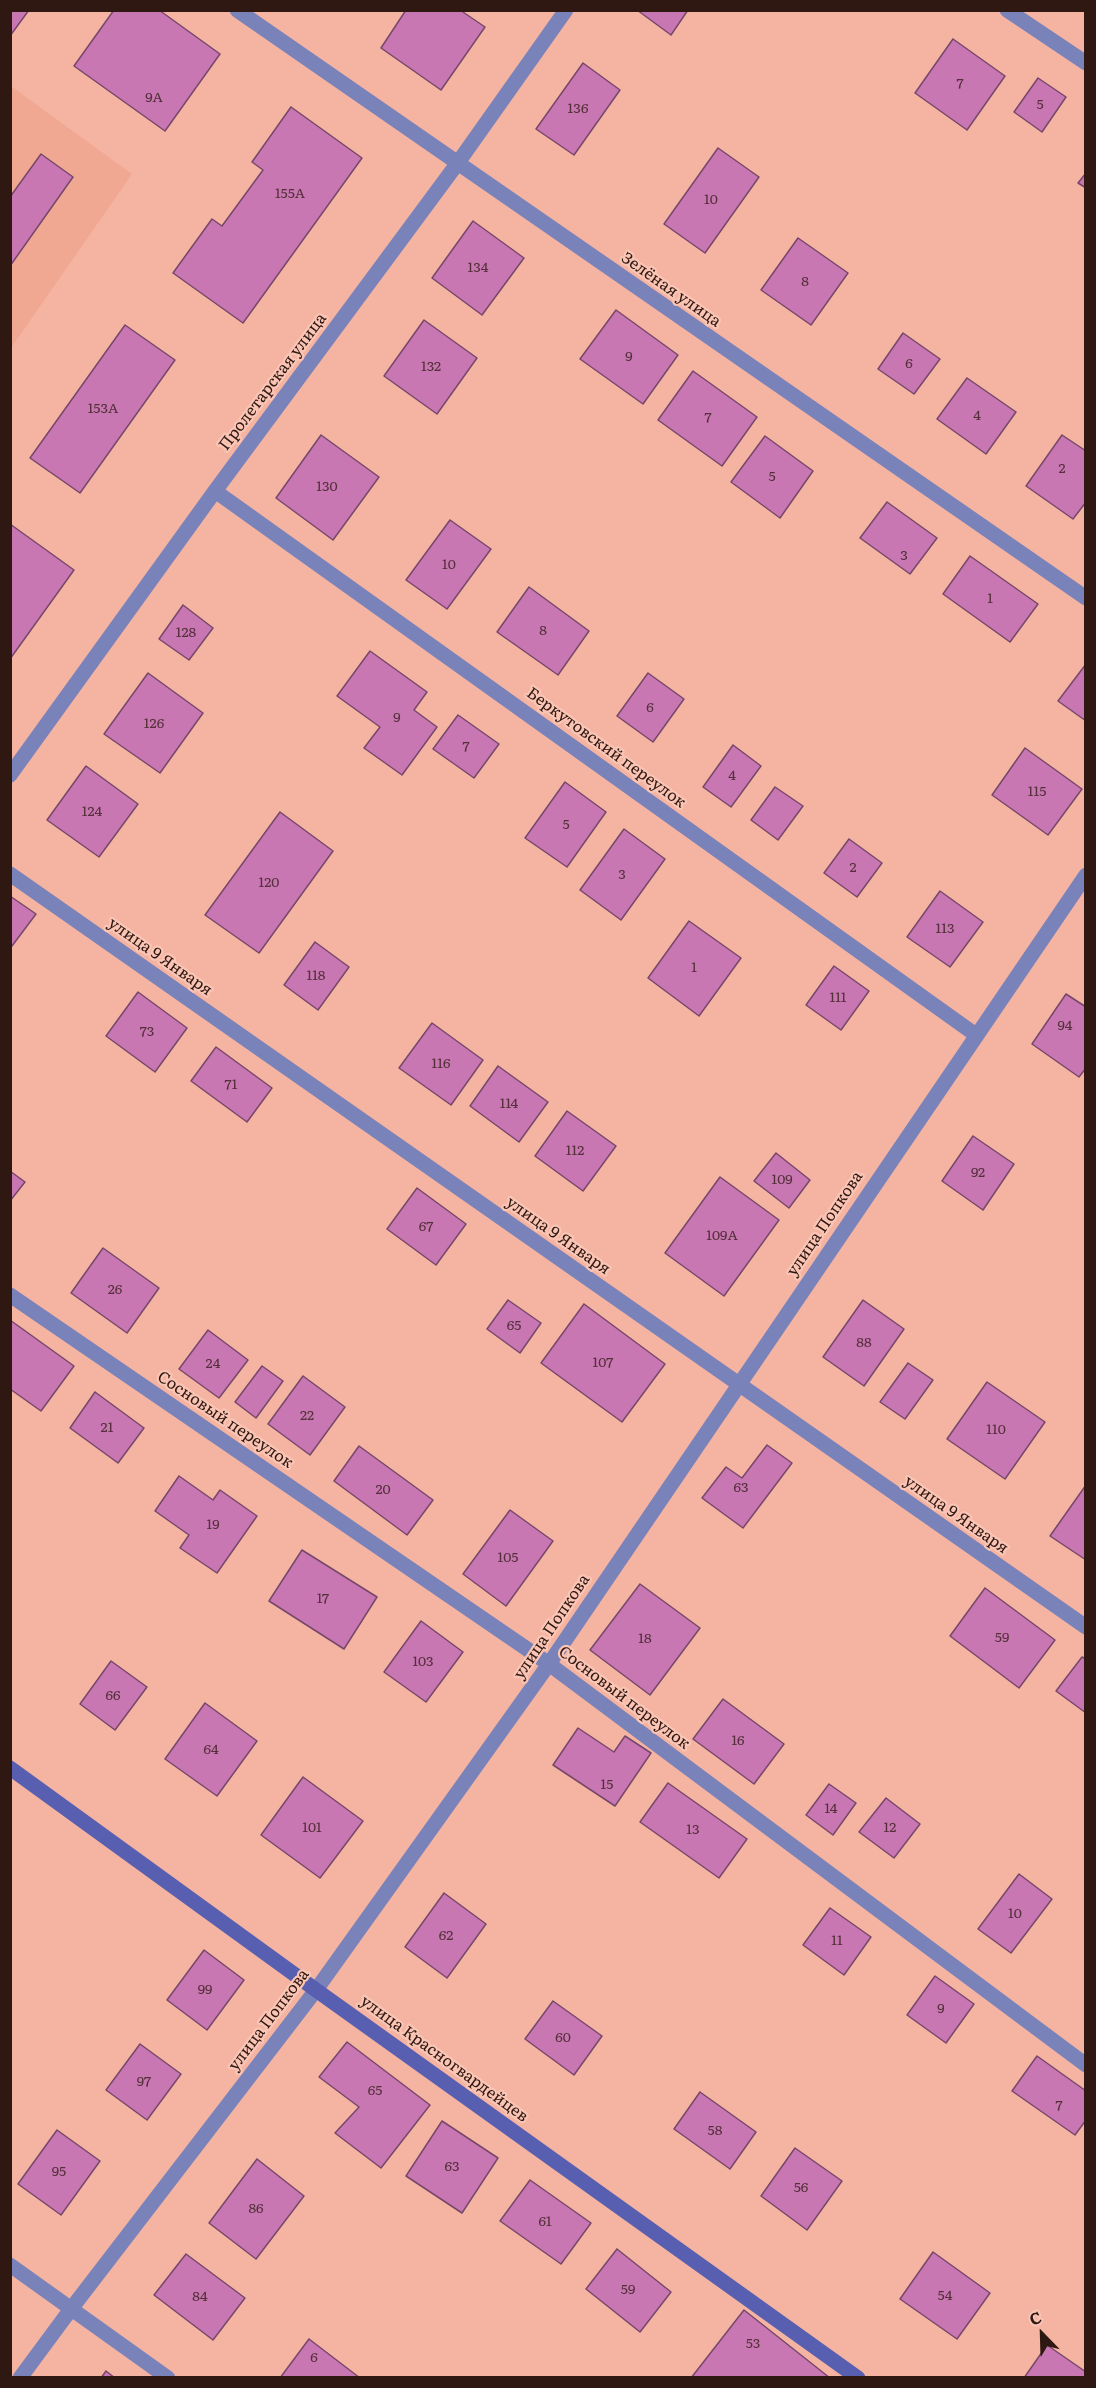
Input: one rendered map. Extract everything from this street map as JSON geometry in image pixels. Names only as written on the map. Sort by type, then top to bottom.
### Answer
[{"type":"street","name":"Зелёная улица","points":[[237,10],[1086,598]]},
{"type":"street","name":"Пролетарская улица","points":[[10,775],[215,491],[457,164],[566,10]]},
{"type":"street","points":[[1007,10],[1086,63]]},
{"type":"street","name":"Беркутовский переулок","points":[[215,491],[976,1035]]},
{"type":"street","name":"улица 9 Января","points":[[10,874],[1086,1627]]},
{"type":"street","name":"улица Попкова","points":[[20,2378],[316,1990],[549,1664],[1086,875]]},
{"type":"street","name":"Сосновый переулок","points":[[10,1295],[549,1664],[1086,2065]]},
{"type":"street","name":"улица Красногвардейцев","points":[[10,1768],[858,2378]]},
{"type":"street","points":[[10,2265],[168,2378]]},
{"type":"shaded area","points":[[11,86],[132,174],[11,348]]},
{"type":"building","points":[[10,10],[29,10],[10,36]]},
{"type":"building","points":[[114,10],[159,10],[220,54],[165,131],[74,66]]},
{"type":"building","points":[[406,10],[460,10],[485,27],[441,90],[381,48]]},
{"type":"building","points":[[637,10],[688,10],[671,35]]},
{"type":"building","points":[[953,39],[1005,76],[967,130],[915,93]]},
{"type":"building","points":[[583,63],[620,90],[574,155],[536,129]]},
{"type":"building","points":[[1038,78],[1066,97],[1042,132],[1014,112]]},
{"type":"building","points":[[291,107],[362,158],[243,323],[173,273],[212,219],[222,226],[263,170],[252,162]]},
{"type":"building","points":[[718,148],[759,177],[705,253],[664,224]]},
{"type":"building","points":[[41,154],[73,177],[10,266],[10,197]]},
{"type":"building","points":[[1086,173],[1086,188],[1078,183]]},
{"type":"building","points":[[473,221],[524,258],[482,315],[432,278]]},
{"type":"building","points":[[798,238],[848,273],[811,325],[761,290]]},
{"type":"building","points":[[616,310],[678,355],[643,404],[580,359]]},
{"type":"building","points":[[424,320],[477,358],[437,414],[384,376]]},
{"type":"building","points":[[125,325],[175,360],[80,493],[30,458]]},
{"type":"building","points":[[903,333],[940,359],[914,394],[878,369]]},
{"type":"building","points":[[693,371],[757,417],[722,466],[658,420]]},
{"type":"building","points":[[967,378],[1016,412],[986,454],[937,419]]},
{"type":"building","points":[[321,435],[379,477],[333,540],[276,498]]},
{"type":"building","points":[[1062,435],[1086,451],[1086,502],[1073,519],[1026,486]]},
{"type":"building","points":[[765,436],[813,471],[780,518],[731,482]]},
{"type":"building","points":[[887,502],[937,538],[910,574],[860,538]]},
{"type":"building","points":[[450,520],[491,549],[447,609],[406,580]]},
{"type":"building","points":[[10,524],[74,570],[10,659]]},
{"type":"building","points":[[970,556],[1038,604],[1010,642],[943,594]]},
{"type":"building","points":[[529,587],[589,631],[558,675],[497,632]]},
{"type":"building","points":[[183,605],[213,628],[189,660],[159,639]]},
{"type":"building","points":[[370,651],[427,692],[414,710],[437,727],[402,775],[364,748],[380,727],[337,696]]},
{"type":"building","points":[[1086,664],[1086,721],[1058,701]]},
{"type":"building","points":[[148,673],[203,713],[160,773],[104,734]]},
{"type":"building","points":[[648,673],[684,699],[653,742],[617,716]]},
{"type":"building","points":[[458,715],[499,744],[474,778],[433,749]]},
{"type":"building","points":[[733,745],[761,766],[731,807],[703,787]]},
{"type":"building","points":[[1025,748],[1082,789],[1048,835],[992,795]]},
{"type":"building","points":[[86,766],[138,804],[99,857],[47,820]]},
{"type":"building","points":[[565,782],[606,812],[567,867],[525,838]]},
{"type":"building","points":[[775,787],[803,806],[778,840],[751,820]]},
{"type":"building","points":[[280,812],[333,851],[259,953],[205,915]]},
{"type":"building","points":[[624,829],[665,859],[621,920],[580,890]]},
{"type":"building","points":[[849,839],[882,863],[857,897],[824,873]]},
{"type":"building","points":[[940,891],[983,922],[950,967],[907,937]]},
{"type":"building","points":[[10,896],[36,914],[12,946],[10,944]]},
{"type":"building","points":[[689,921],[741,958],[699,1016],[648,978]]},
{"type":"building","points":[[315,942],[349,967],[318,1010],[284,985]]},
{"type":"building","points":[[834,966],[869,991],[841,1030],[806,1005]]},
{"type":"building","points":[[138,992],[187,1028],[155,1072],[106,1036]]},
{"type":"building","points":[[1066,994],[1086,1007],[1086,1068],[1079,1077],[1032,1044]]},
{"type":"building","points":[[432,1023],[483,1060],[451,1105],[399,1068]]},
{"type":"building","points":[[216,1047],[272,1088],[247,1122],[191,1081]]},
{"type":"building","points":[[498,1066],[548,1102],[519,1142],[470,1106]]},
{"type":"building","points":[[567,1111],[616,1146],[583,1191],[535,1156]]},
{"type":"building","points":[[973,1136],[1014,1164],[983,1210],[942,1181]]},
{"type":"building","points":[[776,1153],[810,1180],[789,1208],[754,1181]]},
{"type":"building","points":[[10,1171],[25,1182],[10,1201]]},
{"type":"building","points":[[720,1177],[779,1220],[724,1296],[665,1253]]},
{"type":"building","points":[[417,1188],[466,1224],[436,1265],[387,1229]]},
{"type":"building","points":[[103,1248],[159,1288],[127,1333],[71,1293]]},
{"type":"building","points":[[508,1300],[541,1323],[520,1353],[487,1329]]},
{"type":"building","points":[[863,1300],[904,1329],[864,1386],[823,1357]]},
{"type":"building","points":[[584,1304],[665,1364],[622,1422],[541,1363]]},
{"type":"building","points":[[10,1320],[74,1366],[41,1411],[10,1389]]},
{"type":"building","points":[[208,1330],[248,1360],[219,1398],[179,1369]]},
{"type":"building","points":[[908,1363],[933,1380],[905,1419],[880,1402]]},
{"type":"building","points":[[262,1366],[283,1381],[256,1418],[235,1402]]},
{"type":"building","points":[[303,1376],[345,1407],[310,1455],[268,1424]]},
{"type":"building","points":[[987,1382],[1045,1422],[1005,1479],[947,1439]]},
{"type":"building","points":[[95,1392],[144,1428],[118,1463],[70,1428]]},
{"type":"building","points":[[767,1445],[792,1463],[743,1528],[702,1498],[726,1467],[742,1478]]},
{"type":"building","points":[[359,1446],[433,1500],[407,1535],[334,1481]]},
{"type":"building","points":[[179,1476],[213,1500],[220,1490],[257,1516],[217,1573],[180,1548],[189,1535],[155,1511]]},
{"type":"building","points":[[1086,1485],[1086,1560],[1050,1536]]},
{"type":"building","points":[[510,1510],[553,1541],[506,1606],[463,1574]]},
{"type":"building","points":[[302,1550],[377,1597],[344,1649],[269,1601]]},
{"type":"building","points":[[640,1584],[700,1628],[650,1695],[590,1650]]},
{"type":"building","points":[[985,1588],[1055,1640],[1019,1688],[950,1636]]},
{"type":"building","points":[[421,1621],[463,1652],[426,1702],[384,1672]]},
{"type":"building","points":[[1082,1657],[1086,1659],[1086,1713],[1056,1691]]},
{"type":"building","points":[[111,1661],[147,1687],[115,1730],[80,1704]]},
{"type":"building","points":[[723,1699],[784,1744],[754,1784],[693,1739]]},
{"type":"building","points":[[205,1703],[257,1741],[217,1796],[165,1759]]},
{"type":"building","points":[[578,1728],[614,1752],[625,1736],[651,1753],[615,1806],[553,1765]]},
{"type":"building","points":[[303,1777],[363,1821],[320,1878],[261,1835]]},
{"type":"building","points":[[668,1783],[747,1839],[719,1878],[640,1822]]},
{"type":"building","points":[[829,1784],[856,1803],[833,1835],[806,1815]]},
{"type":"building","points":[[886,1798],[920,1824],[894,1858],[859,1832]]},
{"type":"building","points":[[1019,1874],[1052,1899],[1011,1953],[978,1929]]},
{"type":"building","points":[[444,1893],[486,1924],[447,1978],[405,1947]]},
{"type":"building","points":[[830,1908],[871,1937],[844,1975],[803,1945]]},
{"type":"building","points":[[204,1950],[244,1980],[207,2030],[167,2000]]},
{"type":"building","points":[[935,1976],[974,2004],[946,2043],[907,2015]]},
{"type":"building","points":[[553,2001],[602,2036],[574,2075],[525,2039]]},
{"type":"building","points":[[347,2042],[430,2105],[381,2168],[335,2133],[359,2107],[319,2077]]},
{"type":"building","points":[[140,2044],[181,2074],[147,2120],[106,2090]]},
{"type":"building","points":[[1037,2056],[1086,2091],[1086,2120],[1075,2135],[1012,2091]]},
{"type":"building","points":[[700,2092],[756,2132],[730,2169],[674,2129]]},
{"type":"building","points":[[442,2121],[498,2158],[462,2213],[406,2176]]},
{"type":"building","points":[[57,2130],[100,2161],[61,2215],[18,2184]]},
{"type":"building","points":[[795,2148],[842,2181],[807,2230],[761,2196]]},
{"type":"building","points":[[257,2159],[304,2196],[256,2259],[209,2223]]},
{"type":"building","points":[[530,2180],[591,2223],[561,2264],[500,2221]]},
{"type":"building","points":[[617,2249],[671,2292],[640,2332],[586,2289]]},
{"type":"building","points":[[933,2252],[990,2293],[957,2339],[900,2299]]},
{"type":"building","points":[[186,2254],[245,2298],[213,2340],[154,2295]]},
{"type":"building","points":[[744,2310],[830,2378],[691,2378]]},
{"type":"building","points":[[309,2339],[360,2378],[280,2378]]},
{"type":"building","points":[[1047,2345],[1086,2372],[1086,2378],[1024,2378]]},
{"type":"building","points":[[106,2371],[115,2378],[101,2378]]}]
